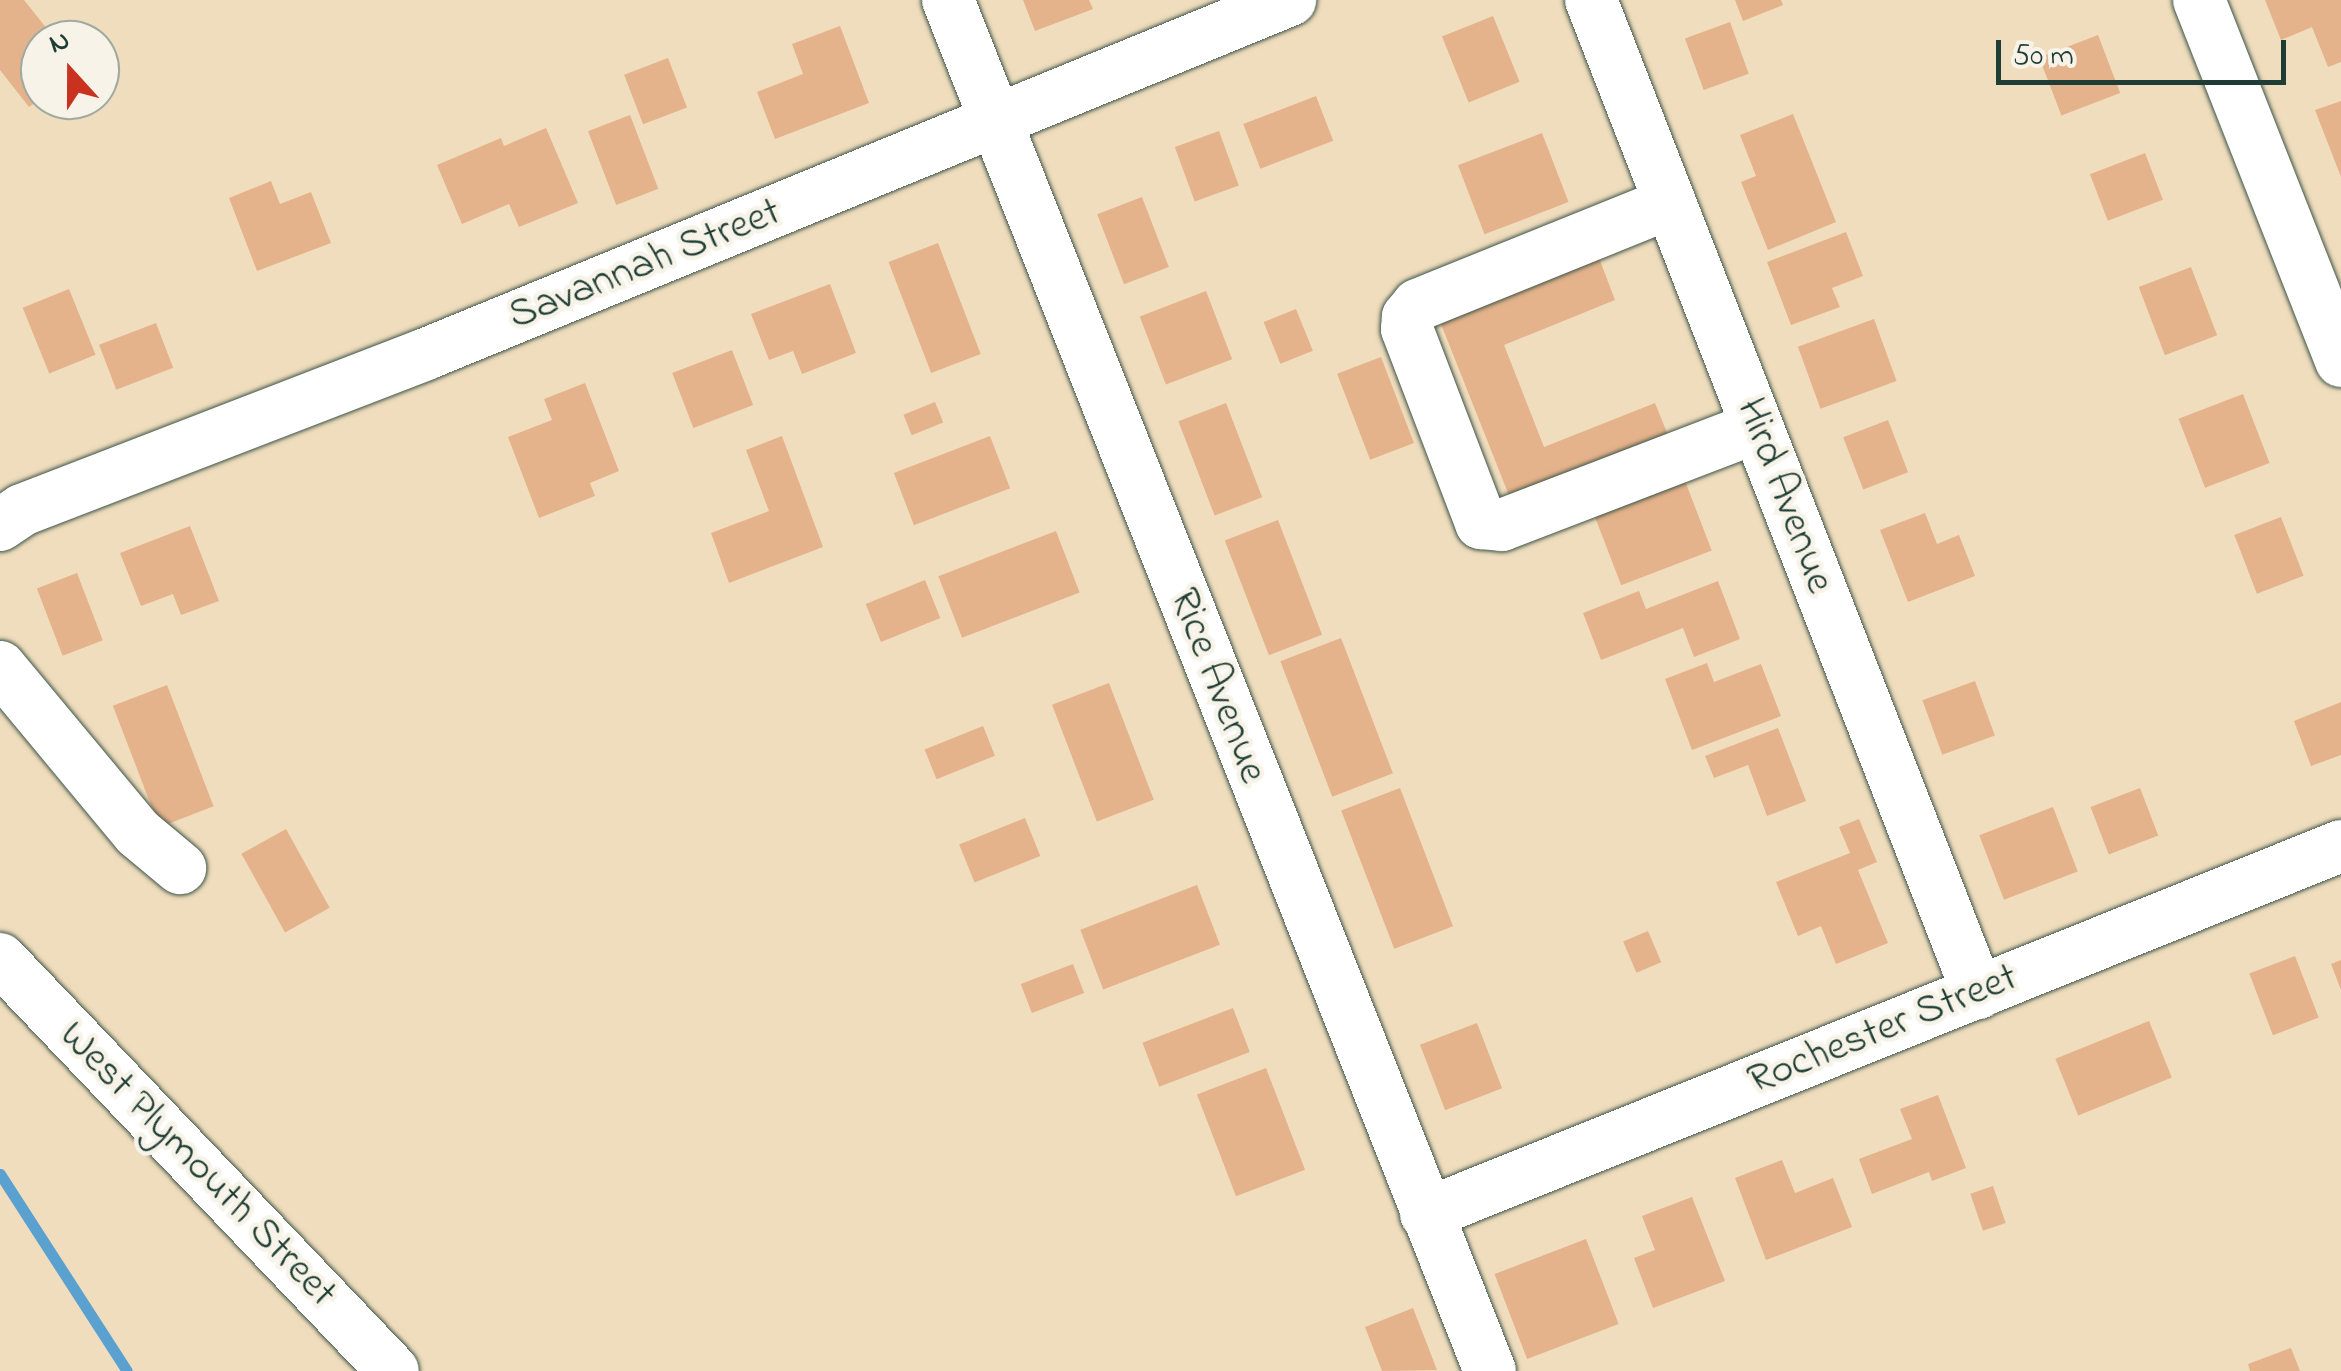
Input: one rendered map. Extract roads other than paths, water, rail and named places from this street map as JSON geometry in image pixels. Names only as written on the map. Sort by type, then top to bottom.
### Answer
[{"type":"street","name":"Rice Avenue","points":[[948,0],[1490,1371]]},
{"type":"street","name":"Savannah Street","points":[[0,526],[22,510],[1290,0]]},
{"type":"street","name":"Hird Avenue","points":[[1591,0],[1978,992]]},
{"type":"street","points":[[2199,0],[2341,361]]},
{"type":"street","points":[[1670,203],[1418,306],[1408,317],[1406,329],[1481,523],[1502,525],[1757,427]]},
{"type":"street","points":[[0,667],[138,834],[180,868]]},
{"type":"street","name":"Rochester Street","points":[[1426,1214],[2341,846]]},
{"type":"street","name":"West Plymouth Street","points":[[0,960],[393,1371]]},
{"type":"waterway","points":[[0,1174],[127,1371]]}]
